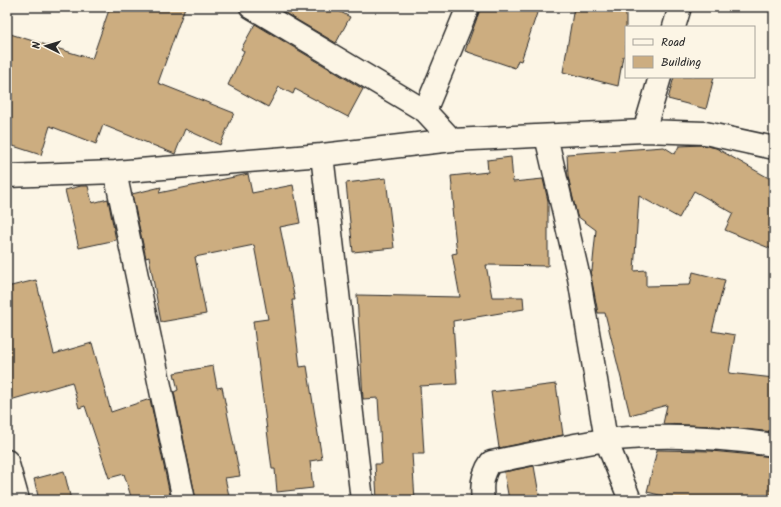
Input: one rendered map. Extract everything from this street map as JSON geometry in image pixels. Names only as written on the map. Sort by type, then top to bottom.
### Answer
[{"type":"street","points":[[425,111],[468,7]]},
{"type":"street","points":[[674,26],[680,7]]},
{"type":"street","points":[[263,10],[425,111],[452,140]]},
{"type":"street","points":[[644,131],[660,78]]},
{"type":"street","points":[[7,176],[115,172],[322,155],[452,140],[644,131],[705,134],[774,148]]},
{"type":"street","points":[[546,136],[579,278],[606,440],[630,500]]},
{"type":"street","points":[[322,155],[362,500]]},
{"type":"street","points":[[115,172],[184,500]]},
{"type":"street","points":[[484,500],[482,486],[486,470],[491,462],[606,440],[660,436],[752,442],[774,445]]},
{"type":"street","points":[[7,461],[18,500]]},
{"type":"building","points":[[110,7],[185,7],[158,83],[234,113],[220,145],[185,129],[175,154],[103,125],[96,144],[50,126],[41,155],[7,144],[7,33],[92,59]]},
{"type":"building","points":[[275,7],[331,7],[350,17],[336,43]]},
{"type":"building","points":[[481,7],[539,7],[521,61],[518,60],[515,68],[465,51]]},
{"type":"building","points":[[574,7],[626,7],[625,57],[623,56],[618,86],[563,72]]},
{"type":"building","points":[[255,24],[363,89],[348,117],[295,89],[293,94],[279,87],[268,107],[228,85],[244,51],[241,49]]},
{"type":"building","points":[[674,78],[714,78],[706,109],[668,99]]},
{"type":"building","points":[[703,145],[716,148],[774,181],[774,250],[725,230],[733,213],[694,191],[679,218],[639,196],[634,271],[646,270],[646,286],[690,285],[693,272],[725,280],[712,331],[735,335],[729,373],[774,378],[774,432],[713,426],[663,424],[667,405],[630,415],[605,313],[598,313],[590,271],[592,271],[596,230],[577,216],[568,176],[567,154],[664,147],[675,154],[679,146]]},
{"type":"building","points":[[511,157],[513,182],[543,179],[548,201],[548,266],[486,265],[492,297],[523,297],[524,309],[453,321],[457,384],[420,386],[424,454],[412,454],[415,500],[377,500],[375,464],[382,464],[378,398],[363,399],[357,295],[460,297],[452,254],[457,253],[452,209],[454,209],[451,176],[488,172],[487,160]]},
{"type":"building","points":[[248,174],[252,193],[293,185],[300,223],[280,227],[295,300],[292,300],[300,367],[307,366],[322,459],[310,461],[313,488],[277,492],[275,469],[272,469],[253,321],[268,319],[254,245],[195,257],[206,314],[161,322],[149,257],[146,258],[132,194],[161,187],[159,193]]},
{"type":"building","points":[[386,178],[394,248],[353,252],[346,183]]},
{"type":"building","points":[[88,186],[92,203],[108,199],[116,240],[79,248],[65,190]]},
{"type":"building","points":[[36,280],[54,354],[92,343],[111,412],[150,399],[171,500],[132,500],[124,474],[109,478],[85,406],[79,408],[72,382],[7,401],[7,287]]},
{"type":"building","points":[[213,366],[217,388],[222,387],[240,476],[225,478],[230,500],[196,500],[174,392],[178,390],[174,373]]},
{"type":"building","points":[[556,384],[563,435],[499,448],[491,392]]},
{"type":"building","points":[[657,450],[711,451],[774,457],[774,475],[771,500],[680,500],[647,492]]},
{"type":"building","points":[[534,466],[540,500],[509,500],[504,472]]},
{"type":"building","points":[[64,471],[71,500],[39,500],[34,479]]}]
